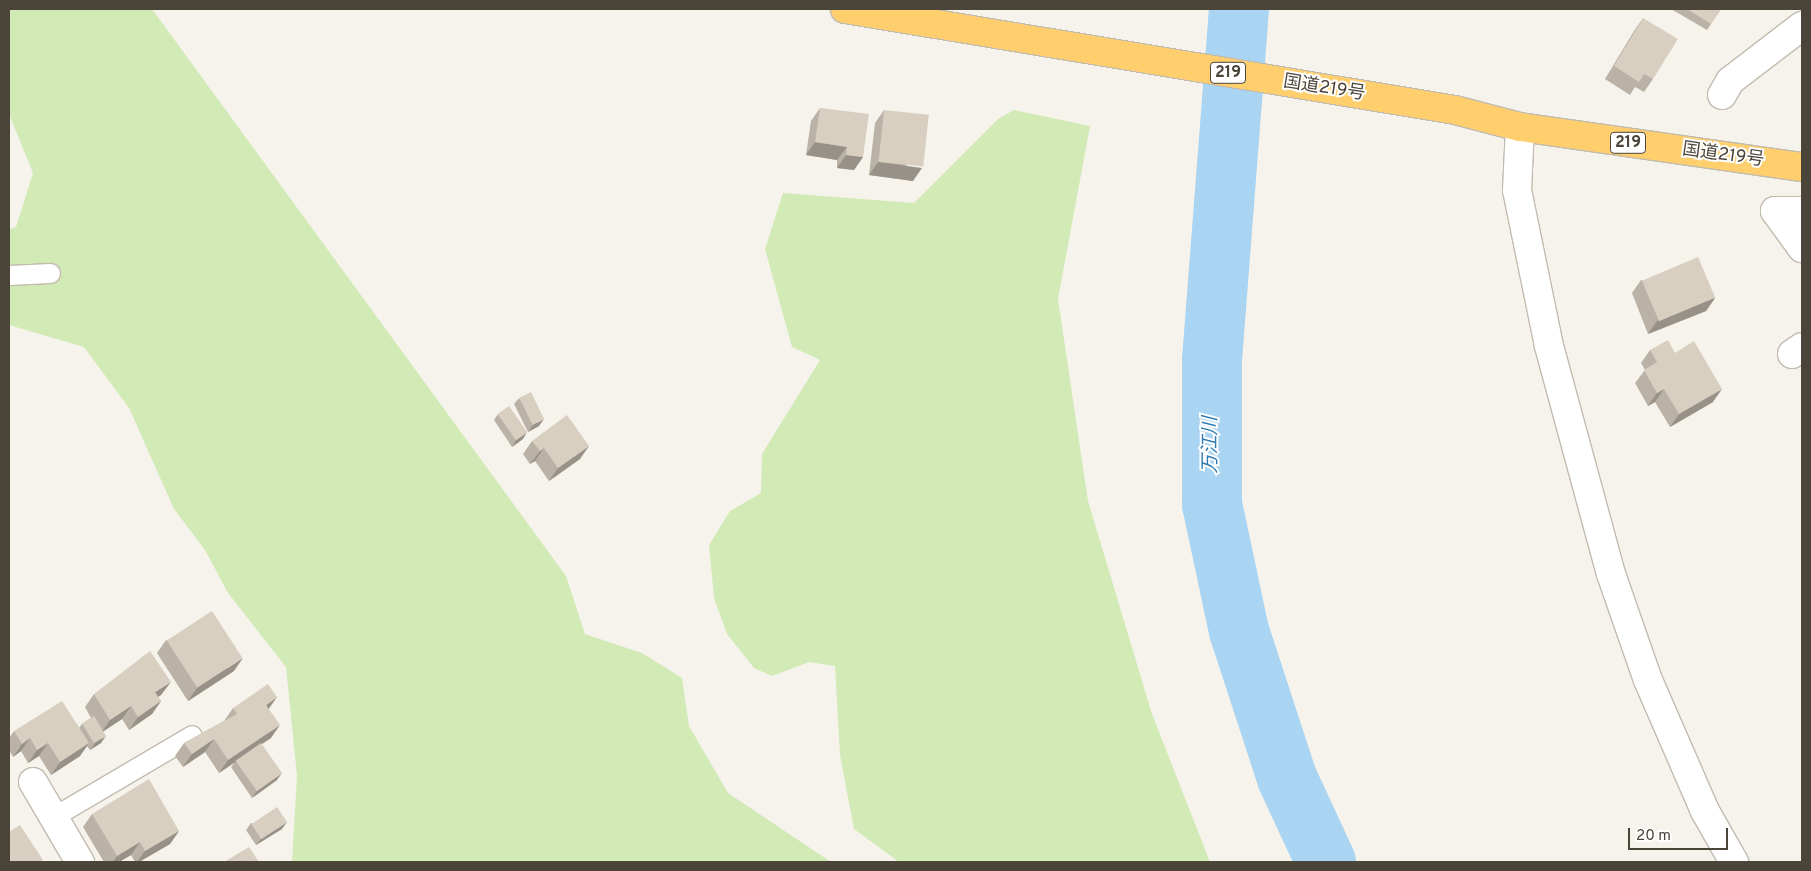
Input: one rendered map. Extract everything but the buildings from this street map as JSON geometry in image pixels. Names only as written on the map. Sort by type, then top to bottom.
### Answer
[{"type":"highway","name":"国道219号","points":[[845,9],[1455,110],[1520,127],[1802,168]]},
{"type":"street","points":[[1722,95],[1730,81],[1802,26]]},
{"type":"street","points":[[1520,127],[1517,190],[1549,346],[1610,574],[1652,689],[1705,810],[1734,862]]},
{"type":"street","points":[[1802,211],[1775,211],[1802,248]]},
{"type":"street","points":[[33,782],[80,862]]},
{"type":"lane","points":[[9,275],[50,273]]},
{"type":"lane","points":[[52,817],[192,735]]},
{"type":"green space","points":[[9,9],[152,9],[566,576],[585,634],[642,653],[682,678],[689,726],[728,793],[831,862],[292,862],[297,776],[286,667],[228,593],[205,550],[174,509],[129,408],[84,347],[9,325],[9,229],[16,227],[33,173],[9,114]]},
{"type":"green space","points":[[1014,110],[1090,126],[1058,299],[1088,501],[1152,714],[1210,862],[899,862],[854,829],[840,755],[835,666],[809,662],[772,676],[754,668],[727,634],[714,598],[709,545],[730,511],[761,493],[762,454],[820,360],[792,347],[765,249],[783,193],[914,203],[998,119]]},
{"type":"waterway","name":"万江川","points":[[1239,9],[1212,360],[1212,504],[1239,631],[1287,778],[1326,862]]}]
